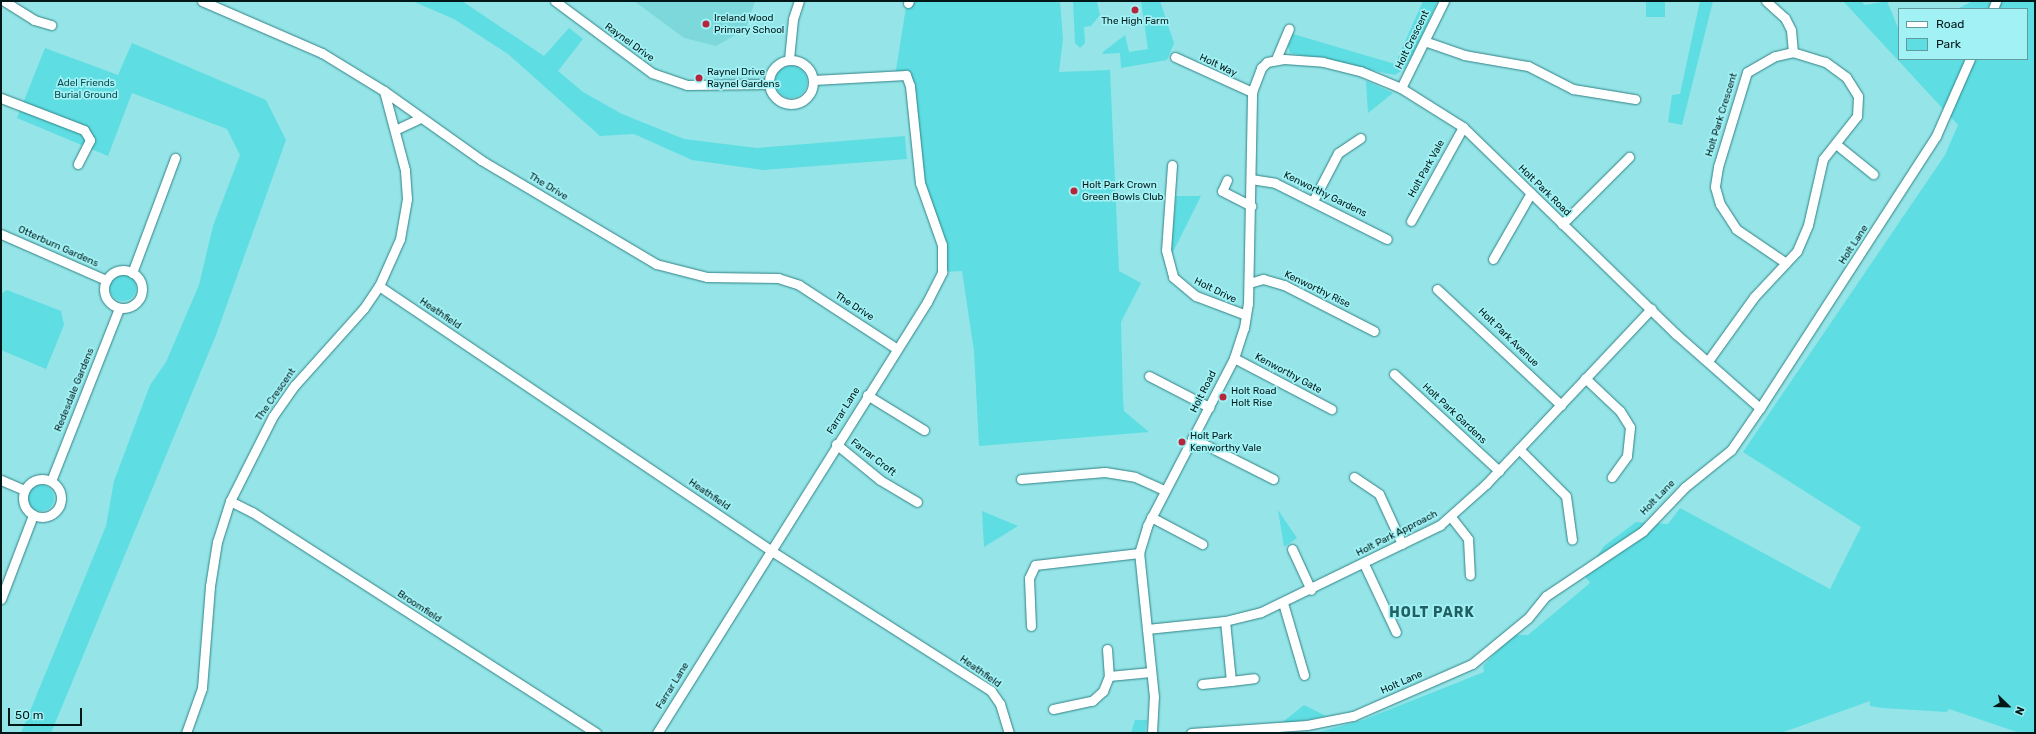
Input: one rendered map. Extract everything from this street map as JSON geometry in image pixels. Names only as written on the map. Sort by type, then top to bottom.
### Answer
[{"type":"street","points":[[4,1],[34,20],[51,25]]},
{"type":"street","name":"The Drive","points":[[202,1],[322,53],[384,91],[481,160],[656,264],[707,277],[778,278],[792,283],[897,349]]},
{"type":"street","name":"Raynel Drive","points":[[555,1],[632,61],[664,78],[695,85],[769,84]]},
{"type":"street","points":[[789,59],[793,19],[799,1]]},
{"type":"street","name":"Holt Crescent","points":[[1401,88],[1427,42],[1444,1]]},
{"type":"street","points":[[1708,361],[1754,297],[1786,263],[1804,239],[1817,173],[1836,144],[1858,116],[1859,105],[1854,87],[1825,62],[1793,52],[1791,30],[1785,18],[1766,1]]},
{"type":"street","points":[[1276,59],[1289,29]]},
{"type":"street","points":[[1427,42],[1464,55],[1528,66],[1573,89],[1635,99]]},
{"type":"street","name":"Holt Park Crescent","points":[[1786,263],[1736,229],[1720,204],[1716,187],[1718,167],[1747,72],[1775,56],[1793,52]]},
{"type":"street","name":"Holt Way","points":[[1175,58],[1252,92]]},
{"type":"street","points":[[789,59],[803,62],[813,80],[809,94],[789,104],[776,98],[769,84],[776,65],[789,59]]},
{"type":"street","name":"Holt Park Road","points":[[1276,59],[1323,62],[1353,69],[1401,88],[1463,128],[1651,309],[1760,408]]},
{"type":"street","name":"Holt Road","points":[[1152,733],[1151,672],[1139,553],[1151,517],[1164,490],[1234,358],[1246,315],[1249,283],[1252,92],[1261,68],[1276,59]]},
{"type":"street","name":"Holt Lane","points":[[1191,733],[1307,725],[1353,716],[1472,664],[1528,618],[1546,596],[1643,531],[1685,487],[1731,450],[1760,408],[1936,136],[1970,60]]},
{"type":"street","name":"Farrar Lane","points":[[657,733],[836,444],[897,349],[942,272],[942,245],[920,183],[910,86],[906,75],[813,80]]},
{"type":"street","name":"The Crescent","points":[[186,733],[202,688],[210,586],[217,542],[230,501],[273,416],[379,286],[400,238],[407,199],[406,170],[397,129],[384,91]]},
{"type":"street","points":[[1,98],[84,130],[90,140],[78,164]]},
{"type":"street","points":[[397,129],[421,118]]},
{"type":"street","name":"Holt Park Vale","points":[[1411,221],[1463,128]]},
{"type":"street","points":[[1313,200],[1338,153],[1360,138]]},
{"type":"street","points":[[1836,144],[1873,174]]},
{"type":"street","points":[[1562,224],[1629,156]]},
{"type":"street","points":[[132,273],[175,158]]},
{"type":"street","name":"Holt Drive","points":[[1172,165],[1166,250],[1173,277],[1196,296],[1246,315]]},
{"type":"street","name":"Kenworthy Gardens","points":[[1251,179],[1275,182],[1387,239]]},
{"type":"street","points":[[1227,180],[1222,191],[1251,206]]},
{"type":"street","points":[[1493,259],[1531,193]]},
{"type":"street","name":"Otterburn Gardens","points":[[1,234],[106,280]]},
{"type":"street","points":[[118,271],[132,273],[141,284],[140,298],[130,307],[119,308],[105,294],[106,280],[118,271]]},
{"type":"street","name":"Kenworthy Rise","points":[[1249,283],[1263,279],[1284,285],[1374,331]]},
{"type":"street","name":"Heathfield","points":[[379,286],[770,550],[991,691],[1000,704],[1009,733]]},
{"type":"street","name":"Holt Park Avenue","points":[[1437,289],[1561,405]]},
{"type":"street","name":"Redesdale Gardens","points":[[51,481],[119,308]]},
{"type":"street","name":"Holt Park Approach","points":[[1147,630],[1225,621],[1284,603],[1364,564],[1451,517],[1499,471],[1651,309]]},
{"type":"street","name":"Kenworthy Gate","points":[[1234,358],[1331,409]]},
{"type":"street","name":"Holt Park Gardens","points":[[1394,374],[1499,471]]},
{"type":"street","points":[[1149,376],[1209,407]]},
{"type":"street","points":[[1585,378],[1620,411],[1630,427],[1627,456],[1612,477]]},
{"type":"street","points":[[867,395],[924,430]]},
{"type":"street","points":[[1192,438],[1273,479]]},
{"type":"street","name":"Farrar Croft","points":[[836,444],[880,480],[917,502]]},
{"type":"street","points":[[1519,449],[1566,496],[1572,540]]},
{"type":"street","points":[[1021,480],[1105,472],[1135,477],[1164,490]]},
{"type":"street","points":[[1354,477],[1380,494],[1402,544]]},
{"type":"street","points":[[40,479],[51,481],[60,492],[57,509],[47,516],[33,515],[24,506],[24,490],[40,479]]},
{"type":"street","points":[[1,480],[24,490]]},
{"type":"street","name":"Broomfield","points":[[230,501],[252,512],[596,733]]},
{"type":"street","points":[[1,599],[33,515]]},
{"type":"street","points":[[1151,517],[1202,544]]},
{"type":"street","points":[[1451,517],[1468,539],[1470,575]]},
{"type":"street","points":[[1292,549],[1311,590]]},
{"type":"street","points":[[1031,626],[1029,578],[1035,566],[1139,553]]},
{"type":"street","points":[[1364,564],[1396,632]]},
{"type":"street","points":[[1284,603],[1304,675]]},
{"type":"street","points":[[1225,621],[1231,681]]},
{"type":"street","points":[[1053,709],[1092,701],[1103,691],[1109,676],[1107,649]]},
{"type":"street","points":[[1109,676],[1151,672]]},
{"type":"street","points":[[1202,684],[1254,678]]},
{"type":"shaded area","name":"Ireland Wood Primary School","points":[[634,1],[755,1],[746,29],[716,46],[684,38]]},
{"type":"green space","points":[[412,1],[462,1],[544,56],[569,28],[583,39],[558,71],[583,92],[622,114],[684,139],[757,148],[905,136],[907,159],[763,170],[692,160],[634,134],[600,136],[508,54],[454,19]]},
{"type":"green space","points":[[907,1],[1060,1],[1063,39],[1059,72],[1110,70],[1119,271],[1141,283],[1121,322],[1124,411],[1149,432],[979,446],[974,351],[962,271],[942,272],[942,245],[930,216],[905,75],[895,76]]},
{"type":"green space","points":[[1073,1],[1097,1],[1100,15],[1091,26],[1084,27],[1085,43],[1080,48],[1075,43]]},
{"type":"green space","points":[[1141,1],[1160,1],[1174,43],[1167,60],[1121,68],[1120,53],[1102,54],[1125,35],[1129,52],[1148,49]]},
{"type":"green space","points":[[1423,1],[1438,1],[1414,52],[1404,69],[1395,75],[1290,53],[1288,46],[1293,34],[1395,64]]},
{"type":"green space","points":[[1646,1],[1665,1],[1665,17],[1646,17]]},
{"type":"green space","points":[[1700,1],[1713,1],[1682,125],[1668,122],[1672,95],[1680,94]]},
{"type":"green space","points":[[1843,1],[1861,1],[1865,5],[1887,1],[1898,28],[1898,60],[2028,60],[2028,8],[1959,8],[1973,1],[2035,1],[2035,733],[2020,733],[1949,709],[1947,712],[1882,708],[1870,706],[1870,701],[1781,733],[1315,733],[1363,720],[1484,672],[1483,666],[1501,647],[1516,635],[1528,635],[1590,583],[1584,575],[1604,546],[1636,522],[1668,524],[1680,508],[1830,589],[1861,527],[1743,452],[1945,155],[1958,125]]},
{"type":"green space","name":"Adel Friends Burial Ground","points":[[132,43],[266,100],[286,140],[216,335],[51,733],[21,733],[106,526],[114,481],[150,385],[166,362],[199,285],[213,226],[240,155],[227,129],[132,93],[108,156],[17,118],[45,48],[118,75]]},
{"type":"green space","points":[[791,66],[802,71],[807,82],[802,93],[791,98],[780,93],[775,82],[780,71]]},
{"type":"green space","points":[[1366,81],[1393,93],[1368,113]]},
{"type":"green space","points":[[1176,196],[1201,196],[1172,254],[1171,253]]},
{"type":"green space","points":[[123,275],[132,279],[136,288],[132,297],[123,301],[114,297],[110,288],[114,279]]},
{"type":"green space","points":[[7,290],[61,311],[64,325],[46,369],[1,350],[1,294]]},
{"type":"green space","points":[[41,485],[50,489],[54,498],[50,507],[41,511],[32,507],[28,498],[32,489]]},
{"type":"green space","points":[[1278,510],[1297,538],[1284,547]]},
{"type":"green space","points":[[982,511],[1018,526],[984,547]]},
{"type":"green space","points":[[1304,705],[1326,716],[1279,725]]},
{"type":"green space","points":[[1135,720],[1147,720],[1145,733],[1131,733]]},
{"type":"place","name":"The High Farm","points":[[1135,10]]},
{"type":"place","name":"Ireland Wood Primary School","points":[[706,24]]},
{"type":"place","name":"Raynel Drive Raynel Gardens","points":[[699,78]]},
{"type":"place","name":"Holt Park Crown Green Bowls Club","points":[[1074,191]]},
{"type":"place","name":"Holt Road Holt Rise","points":[[1223,397]]},
{"type":"place","name":"Holt Park Kenworthy Vale","points":[[1182,442]]},
{"type":"district","name":"HOLT PARK","points":[[1432,613]]}]
